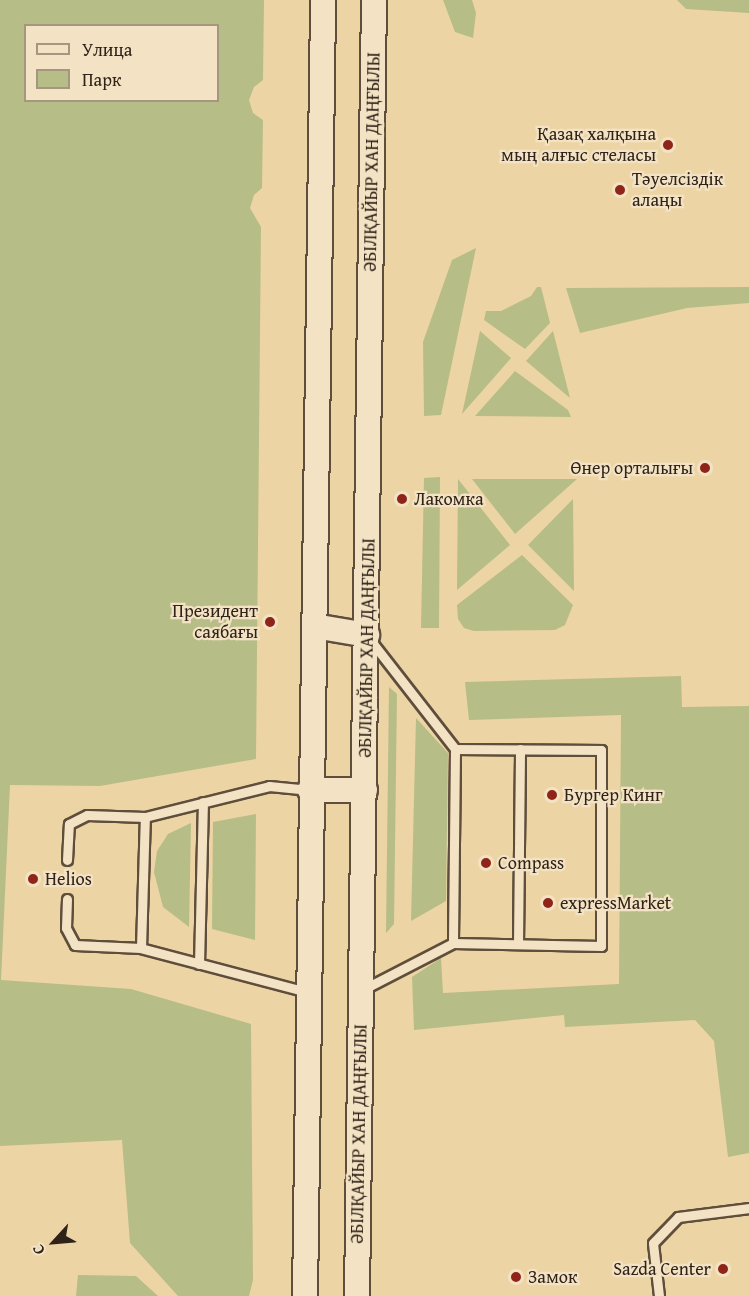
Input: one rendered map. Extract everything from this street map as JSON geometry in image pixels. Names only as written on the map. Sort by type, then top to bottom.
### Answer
[{"type":"main road","points":[[304,1296],[323,0]]},
{"type":"main road","name":"ӘБІЛҚАЙЫР ХАН ДАҢҒЫЛЫ","points":[[357,1296],[363,990],[374,0]]},
{"type":"main road","points":[[314,626],[367,635]]},
{"type":"main road","points":[[310,790],[365,790]]},
{"type":"lane","points":[[367,635],[455,749],[453,943]]},
{"type":"lane","points":[[363,990],[453,943],[601,946],[601,750],[455,749]]},
{"type":"lane","points":[[518,944],[520,749]]},
{"type":"lane","points":[[68,860],[69,824],[87,815],[145,817],[269,786],[310,790]]},
{"type":"lane","points":[[199,964],[203,802]]},
{"type":"lane","points":[[141,948],[145,817]]},
{"type":"lane","points":[[67,899],[66,928],[75,945],[141,948],[309,993]]},
{"type":"lane","points":[[659,1296],[653,1243],[678,1217],[749,1208]]},
{"type":"green space","points":[[0,0],[264,0],[263,80],[254,87],[249,100],[253,113],[263,120],[262,188],[254,195],[250,208],[261,227],[256,759],[100,786],[10,785],[1,980],[131,989],[251,1024],[253,1280],[249,1296],[178,1296],[130,1243],[122,1140],[0,1146]]},
{"type":"green space","points":[[443,0],[472,0],[476,13],[473,38],[455,32]]},
{"type":"green space","points":[[677,0],[749,0],[749,13],[686,9]]},
{"type":"green space","points":[[476,248],[441,415],[424,416],[423,342],[452,260]]},
{"type":"green space","points":[[537,287],[541,287],[550,323],[525,349],[484,320],[486,311],[501,311],[531,296]]},
{"type":"green space","points":[[749,287],[749,303],[687,308],[580,333],[566,288]]},
{"type":"green space","points":[[480,331],[511,358],[462,414]]},
{"type":"green space","points":[[553,331],[570,398],[526,361]]},
{"type":"green space","points":[[515,371],[568,410],[571,417],[475,416]]},
{"type":"green space","points":[[440,477],[439,628],[421,628],[424,478]]},
{"type":"green space","points":[[458,479],[510,545],[457,590]]},
{"type":"green space","points":[[472,479],[577,479],[515,534]]},
{"type":"green space","points":[[573,499],[574,591],[528,545]]},
{"type":"green space","points":[[522,555],[573,605],[565,625],[555,630],[474,631],[464,628],[458,619],[457,605]]},
{"type":"green space","points":[[681,676],[682,707],[749,706],[749,1153],[728,1157],[714,1041],[695,1020],[565,1027],[564,1015],[414,1030],[412,977],[441,958],[443,993],[619,984],[621,715],[469,720],[465,682]]},
{"type":"green space","points":[[389,687],[397,694],[394,924],[386,933]]},
{"type":"green space","points":[[416,718],[448,753],[446,901],[411,921]]},
{"type":"green space","points":[[256,814],[255,940],[212,929],[213,822]]},
{"type":"green space","points":[[191,823],[189,927],[163,907],[154,872],[157,851],[168,834]]},
{"type":"green space","points":[[78,1275],[136,1276],[158,1296],[76,1296]]},
{"type":"place","name":"Қазақ халқына мың алғыс стеласы","points":[[668,145]]},
{"type":"place","name":"Тәуелсіздік алаңы","points":[[620,190]]},
{"type":"place","name":"Өнер орталығы","points":[[705,468]]},
{"type":"place","name":"Лакомка","points":[[402,499]]},
{"type":"place","name":"Президент саябағы","points":[[270,622]]},
{"type":"place","name":"Бургер Кинг","points":[[552,795]]},
{"type":"place","name":"Compass","points":[[486,863]]},
{"type":"place","name":"Helios","points":[[33,879]]},
{"type":"place","name":"expressMarket","points":[[548,903]]},
{"type":"place","name":"Sazda Center","points":[[723,1269]]},
{"type":"place","name":"Замок","points":[[516,1277]]}]
